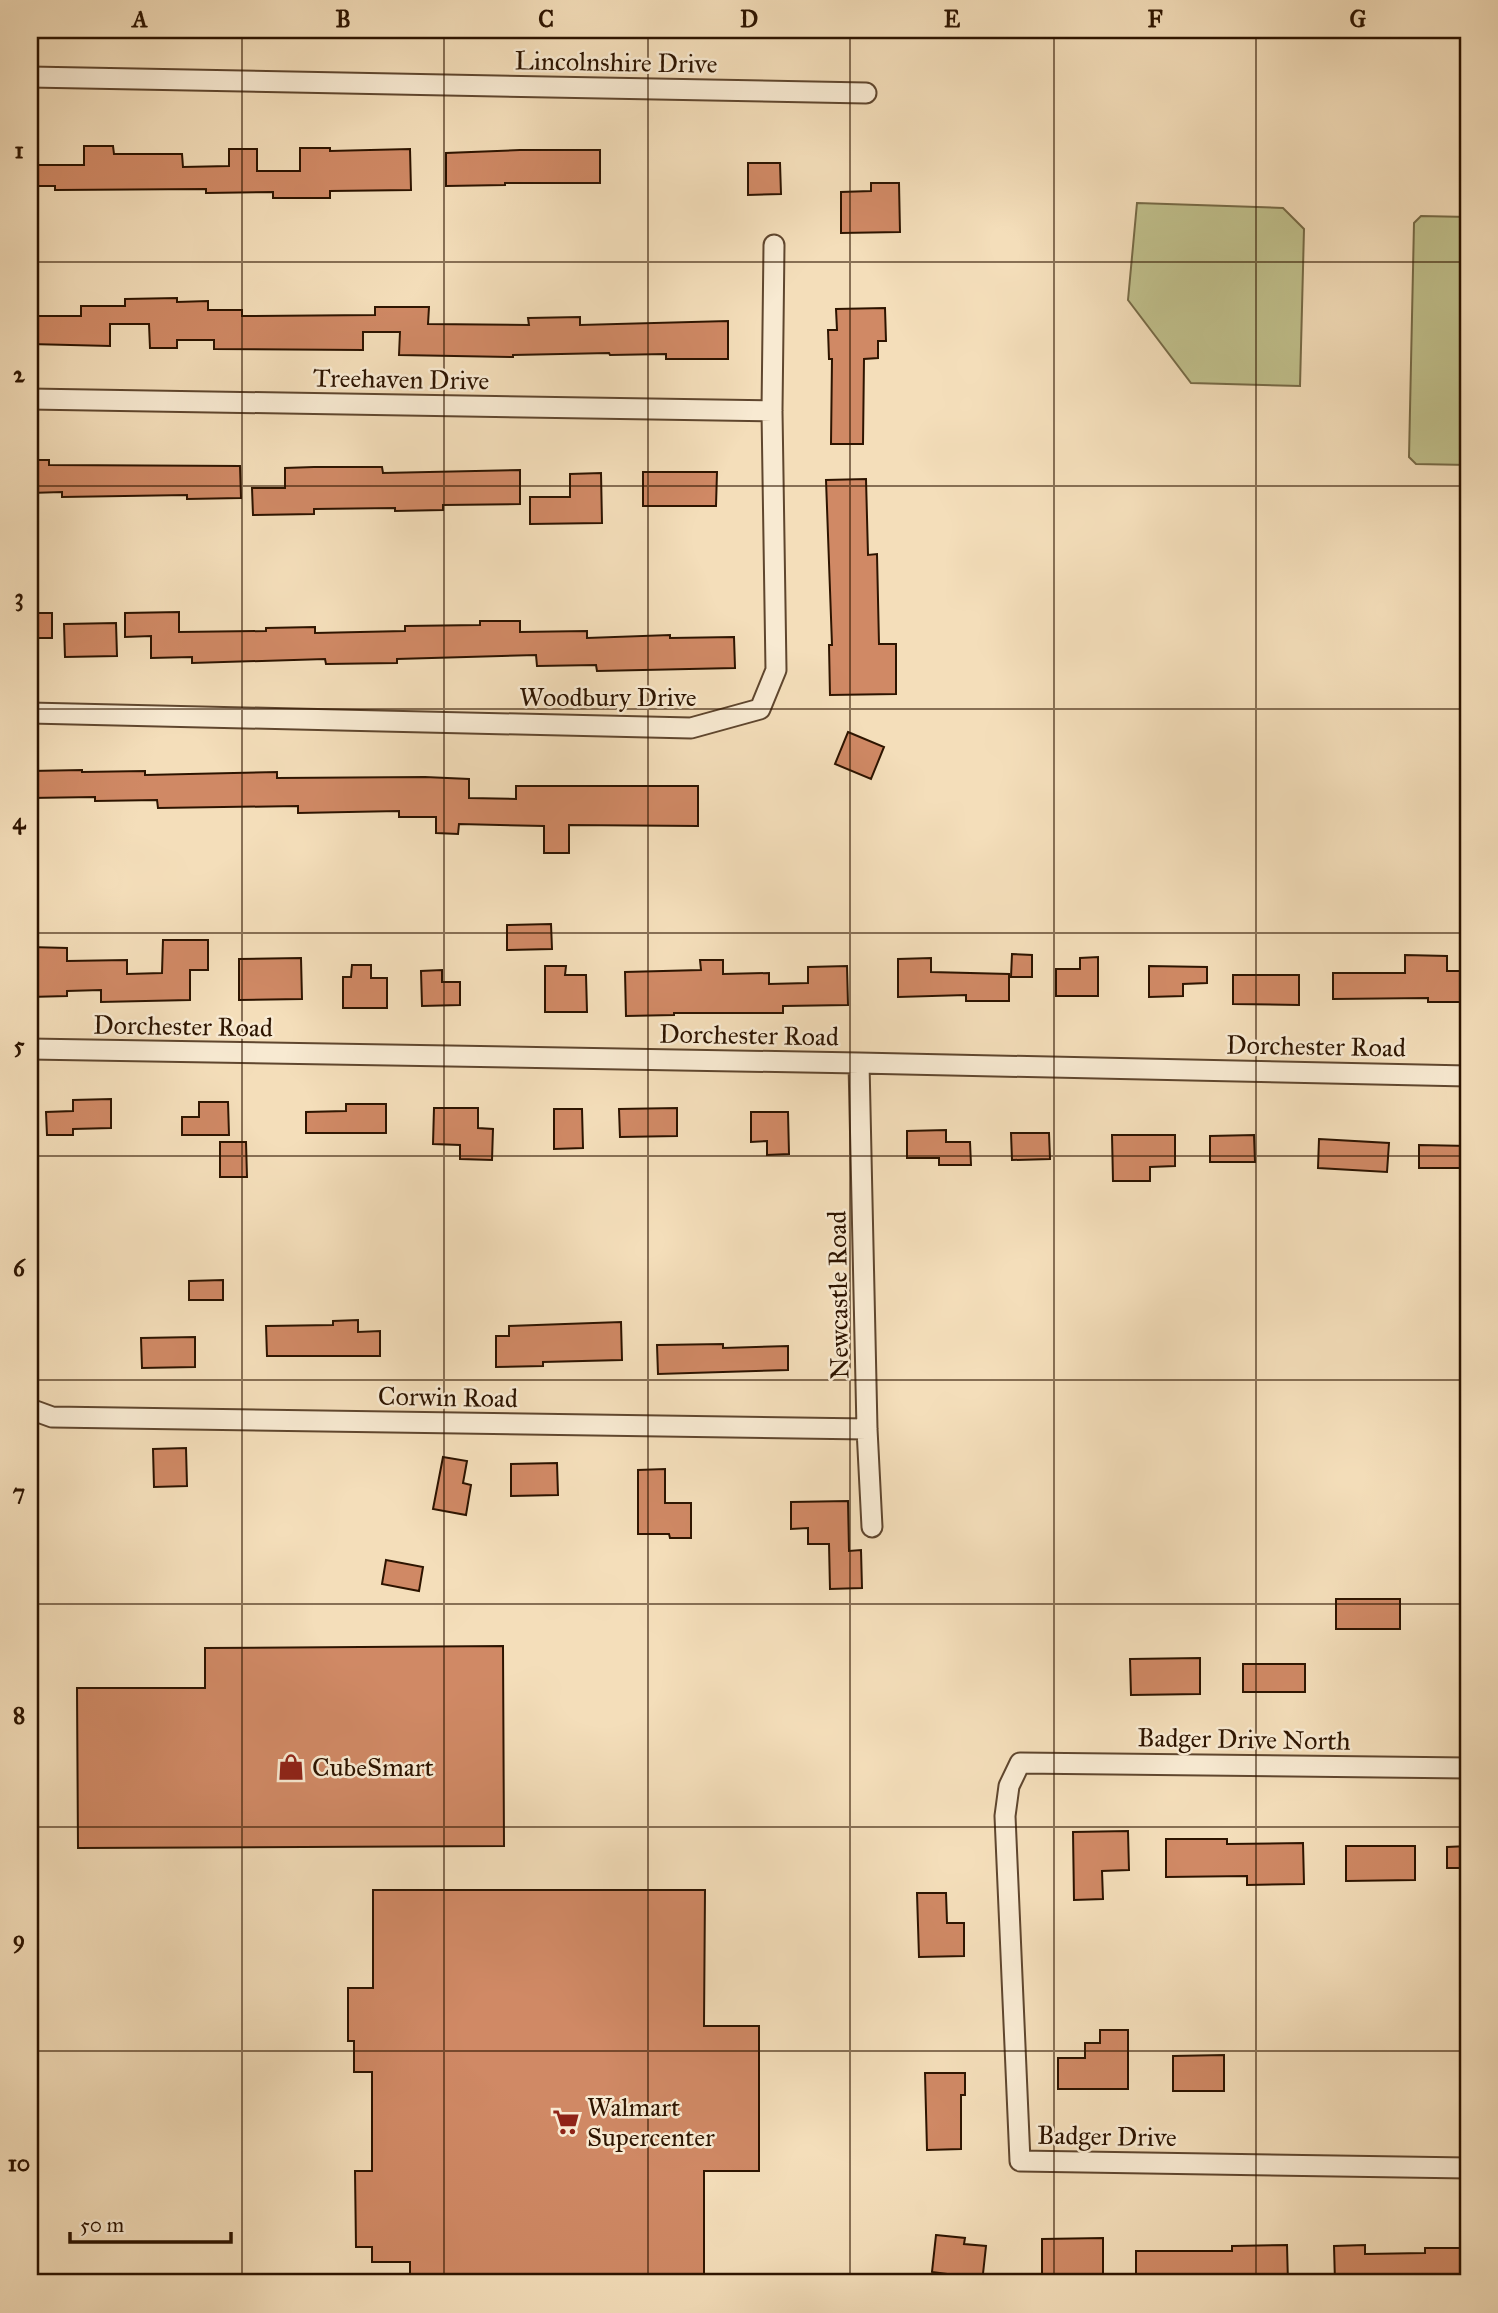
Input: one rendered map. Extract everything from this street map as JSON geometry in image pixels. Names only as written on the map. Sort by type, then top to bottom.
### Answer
[{"type":"street","name":"Lincolnshire Drive","points":[[30,77],[866,93]]},
{"type":"street","name":"Woodbury Drive","points":[[30,713],[691,728],[760,709],[776,670],[772,411],[774,245]]},
{"type":"street","name":"Treehaven Drive","points":[[30,399],[772,411]]},
{"type":"street","name":"Dorchester Road","points":[[30,1049],[1468,1076]]},
{"type":"street","name":"Newcastle Road","points":[[859,1063],[867,1429],[872,1527]]},
{"type":"street","name":"Corwin Road","points":[[30,1409],[52,1417],[867,1429]]},
{"type":"street","name":"Badger Drive North","points":[[1020,1763],[1468,1768]]},
{"type":"street","name":"Badger Drive","points":[[1020,1763],[1009,1786],[1005,1816],[1020,2161],[1468,2168]]},
{"type":"green space","points":[[1137,203],[1283,208],[1304,229],[1300,386],[1191,383],[1128,300]]},
{"type":"green space","points":[[1421,216],[1468,217],[1468,465],[1416,464],[1409,457],[1414,223]]},
{"type":"building","points":[[84,146],[113,146],[114,154],[182,154],[183,167],[229,166],[229,149],[257,149],[257,171],[300,171],[300,148],[330,148],[330,151],[410,149],[411,190],[330,191],[330,198],[273,198],[273,192],[206,193],[206,189],[55,190],[55,186],[30,186],[30,165],[84,165]]},
{"type":"building","points":[[600,150],[600,183],[446,186],[446,153]]},
{"type":"building","points":[[748,163],[780,163],[781,194],[748,195]]},
{"type":"building","points":[[871,183],[899,183],[900,232],[841,233],[841,192],[871,191]]},
{"type":"building","points":[[177,298],[177,302],[208,301],[208,310],[242,310],[242,316],[375,315],[375,307],[429,307],[428,324],[529,325],[528,318],[580,317],[580,325],[728,321],[728,359],[666,359],[666,354],[609,353],[513,357],[399,355],[400,332],[363,332],[363,350],[214,349],[214,340],[177,340],[177,348],[150,348],[149,324],[110,324],[110,346],[30,344],[30,316],[81,316],[81,306],[125,306],[125,299]]},
{"type":"building","points":[[885,308],[886,341],[878,341],[878,358],[864,359],[863,444],[831,444],[832,359],[829,359],[828,330],[837,330],[836,309]]},
{"type":"building","points":[[30,460],[49,460],[49,465],[240,466],[241,498],[187,499],[187,495],[62,497],[62,492],[30,493]]},
{"type":"building","points":[[382,467],[383,473],[520,470],[520,504],[443,505],[443,510],[314,509],[314,514],[253,515],[252,488],[285,488],[285,468]]},
{"type":"building","points":[[643,472],[717,472],[716,506],[643,506]]},
{"type":"building","points":[[601,473],[602,523],[530,524],[530,497],[570,497],[570,474]]},
{"type":"building","points":[[866,479],[868,555],[877,554],[879,644],[896,644],[896,694],[830,695],[829,645],[832,645],[826,480]]},
{"type":"building","points":[[179,612],[179,632],[266,631],[266,628],[315,627],[315,633],[405,631],[405,626],[480,625],[480,621],[520,621],[520,632],[587,631],[587,638],[670,635],[670,638],[734,637],[735,668],[597,671],[596,665],[537,666],[536,655],[397,659],[397,663],[326,664],[325,659],[192,663],[192,657],[151,658],[151,636],[125,637],[125,613]]},
{"type":"building","points":[[30,613],[52,613],[52,638],[30,638]]},
{"type":"building","points":[[116,623],[117,656],[65,657],[64,624]]},
{"type":"building","points":[[848,732],[884,747],[871,779],[835,764]]},
{"type":"building","points":[[30,771],[145,771],[145,775],[277,772],[277,778],[469,779],[469,798],[516,799],[516,786],[698,786],[698,826],[569,825],[569,853],[544,853],[544,826],[459,824],[458,834],[436,833],[436,817],[399,817],[399,811],[298,813],[298,806],[158,808],[157,800],[30,798]]},
{"type":"building","points":[[551,924],[552,949],[507,950],[507,925]]},
{"type":"building","points":[[163,940],[208,940],[208,970],[190,970],[190,1000],[101,1002],[101,990],[67,991],[67,996],[30,997],[30,947],[67,948],[67,961],[127,960],[127,974],[162,973]]},
{"type":"building","points":[[1012,954],[1032,955],[1032,977],[1011,977]]},
{"type":"building","points":[[1405,955],[1447,956],[1447,971],[1468,971],[1468,1002],[1428,1002],[1428,998],[1333,999],[1333,973],[1405,973]]},
{"type":"building","points":[[1098,957],[1098,996],[1056,996],[1056,969],[1080,969],[1080,958]]},
{"type":"building","points":[[301,958],[302,999],[239,1000],[239,959]]},
{"type":"building","points":[[931,958],[931,972],[1009,974],[1009,1001],[966,1001],[966,995],[898,997],[898,959]]},
{"type":"building","points":[[700,960],[723,960],[723,974],[769,973],[769,984],[808,983],[808,967],[847,966],[848,1005],[783,1006],[783,1013],[626,1016],[625,972],[701,970]]},
{"type":"building","points":[[352,965],[371,965],[371,978],[387,978],[387,1008],[343,1008],[343,977],[351,977]]},
{"type":"building","points":[[545,966],[566,966],[565,975],[586,975],[587,1012],[545,1012]]},
{"type":"building","points":[[1149,966],[1207,967],[1207,983],[1183,984],[1183,996],[1149,997]]},
{"type":"building","points":[[442,970],[442,982],[460,982],[460,1005],[422,1006],[421,971]]},
{"type":"building","points":[[1233,975],[1299,975],[1299,1005],[1233,1004]]},
{"type":"building","points":[[111,1099],[111,1128],[73,1129],[73,1135],[47,1135],[46,1112],[73,1111],[73,1100]]},
{"type":"building","points":[[199,1102],[228,1102],[229,1135],[182,1135],[182,1117],[199,1117]]},
{"type":"building","points":[[346,1104],[386,1104],[386,1133],[306,1133],[306,1112],[346,1111]]},
{"type":"building","points":[[434,1108],[478,1108],[478,1128],[493,1129],[492,1160],[460,1159],[460,1145],[433,1144]]},
{"type":"building","points":[[677,1108],[677,1136],[620,1137],[619,1109]]},
{"type":"building","points":[[554,1109],[582,1109],[583,1148],[554,1149]]},
{"type":"building","points":[[751,1112],[788,1112],[789,1154],[767,1155],[767,1141],[751,1142]]},
{"type":"building","points":[[946,1130],[946,1142],[970,1142],[971,1165],[939,1165],[939,1158],[907,1158],[907,1131]]},
{"type":"building","points":[[1011,1133],[1049,1133],[1050,1159],[1012,1160]]},
{"type":"building","points":[[1112,1135],[1175,1135],[1175,1166],[1150,1167],[1150,1181],[1113,1181]]},
{"type":"building","points":[[1254,1135],[1255,1162],[1210,1162],[1210,1136]]},
{"type":"building","points":[[1319,1139],[1389,1143],[1387,1172],[1318,1168]]},
{"type":"building","points":[[220,1142],[246,1142],[247,1177],[220,1177]]},
{"type":"building","points":[[1419,1145],[1468,1146],[1468,1168],[1419,1168]]},
{"type":"building","points":[[223,1280],[223,1300],[189,1300],[189,1281]]},
{"type":"building","points":[[358,1320],[358,1332],[380,1331],[380,1356],[267,1356],[266,1326],[333,1325],[333,1321]]},
{"type":"building","points":[[621,1322],[622,1360],[543,1362],[543,1366],[496,1367],[496,1336],[509,1336],[509,1326]]},
{"type":"building","points":[[195,1337],[195,1367],[142,1368],[141,1338]]},
{"type":"building","points":[[723,1344],[723,1348],[788,1346],[788,1370],[658,1374],[657,1345]]},
{"type":"building","points":[[186,1448],[187,1486],[154,1487],[153,1449]]},
{"type":"building","points":[[443,1457],[467,1461],[463,1483],[471,1485],[466,1515],[433,1509]]},
{"type":"building","points":[[557,1463],[558,1495],[511,1496],[511,1464]]},
{"type":"building","points":[[665,1469],[665,1503],[691,1503],[691,1538],[670,1538],[669,1534],[638,1534],[638,1470]]},
{"type":"building","points":[[848,1501],[849,1551],[861,1550],[862,1588],[830,1589],[829,1544],[808,1544],[808,1528],[791,1529],[791,1502]]},
{"type":"building","points":[[386,1560],[423,1567],[419,1591],[382,1584]]},
{"type":"building","points":[[1336,1599],[1400,1599],[1400,1629],[1336,1629]]},
{"type":"building","name":"CubeSmart","points":[[503,1646],[504,1846],[78,1848],[77,1688],[205,1688],[205,1648]]},
{"type":"building","points":[[1200,1658],[1200,1694],[1131,1695],[1130,1659]]},
{"type":"building","points":[[1243,1664],[1305,1664],[1305,1692],[1243,1692]]},
{"type":"building","points":[[1128,1831],[1129,1870],[1102,1871],[1103,1899],[1074,1900],[1073,1832]]},
{"type":"building","points":[[1166,1839],[1227,1839],[1227,1844],[1303,1843],[1304,1884],[1247,1885],[1247,1876],[1166,1877]]},
{"type":"building","points":[[1346,1846],[1415,1846],[1415,1880],[1346,1881]]},
{"type":"building","points":[[1468,1846],[1468,1868],[1447,1868],[1447,1847]]},
{"type":"building","name":"Walmart Supercenter","points":[[373,1890],[705,1890],[704,2026],[759,2026],[759,2171],[704,2171],[704,2283],[410,2283],[410,2262],[372,2262],[372,2247],[356,2247],[355,2171],[372,2171],[372,2072],[354,2072],[354,2041],[348,2041],[348,1988],[373,1988]]},
{"type":"building","points":[[917,1893],[946,1893],[947,1923],[964,1923],[964,1956],[919,1957]]},
{"type":"building","points":[[1100,2030],[1128,2030],[1128,2089],[1058,2089],[1058,2058],[1085,2058],[1085,2043],[1100,2043]]},
{"type":"building","points":[[1224,2055],[1224,2091],[1173,2091],[1173,2056]]},
{"type":"building","points":[[925,2073],[965,2073],[965,2095],[961,2095],[961,2149],[927,2150]]},
{"type":"building","points":[[936,2235],[965,2238],[964,2244],[986,2246],[982,2283],[955,2283],[956,2275],[932,2272]]},
{"type":"building","points":[[1103,2238],[1103,2276],[1042,2276],[1042,2239]]},
{"type":"building","points":[[1287,2245],[1288,2283],[1136,2283],[1136,2251],[1232,2251],[1232,2246]]},
{"type":"building","points":[[1365,2245],[1365,2254],[1425,2253],[1425,2248],[1468,2248],[1468,2282],[1335,2282],[1334,2246]]},
{"type":"place","name":"CubeSmart","points":[[291,1767]]},
{"type":"place","name":"Walmart Supercenter","points":[[566,2122]]}]
